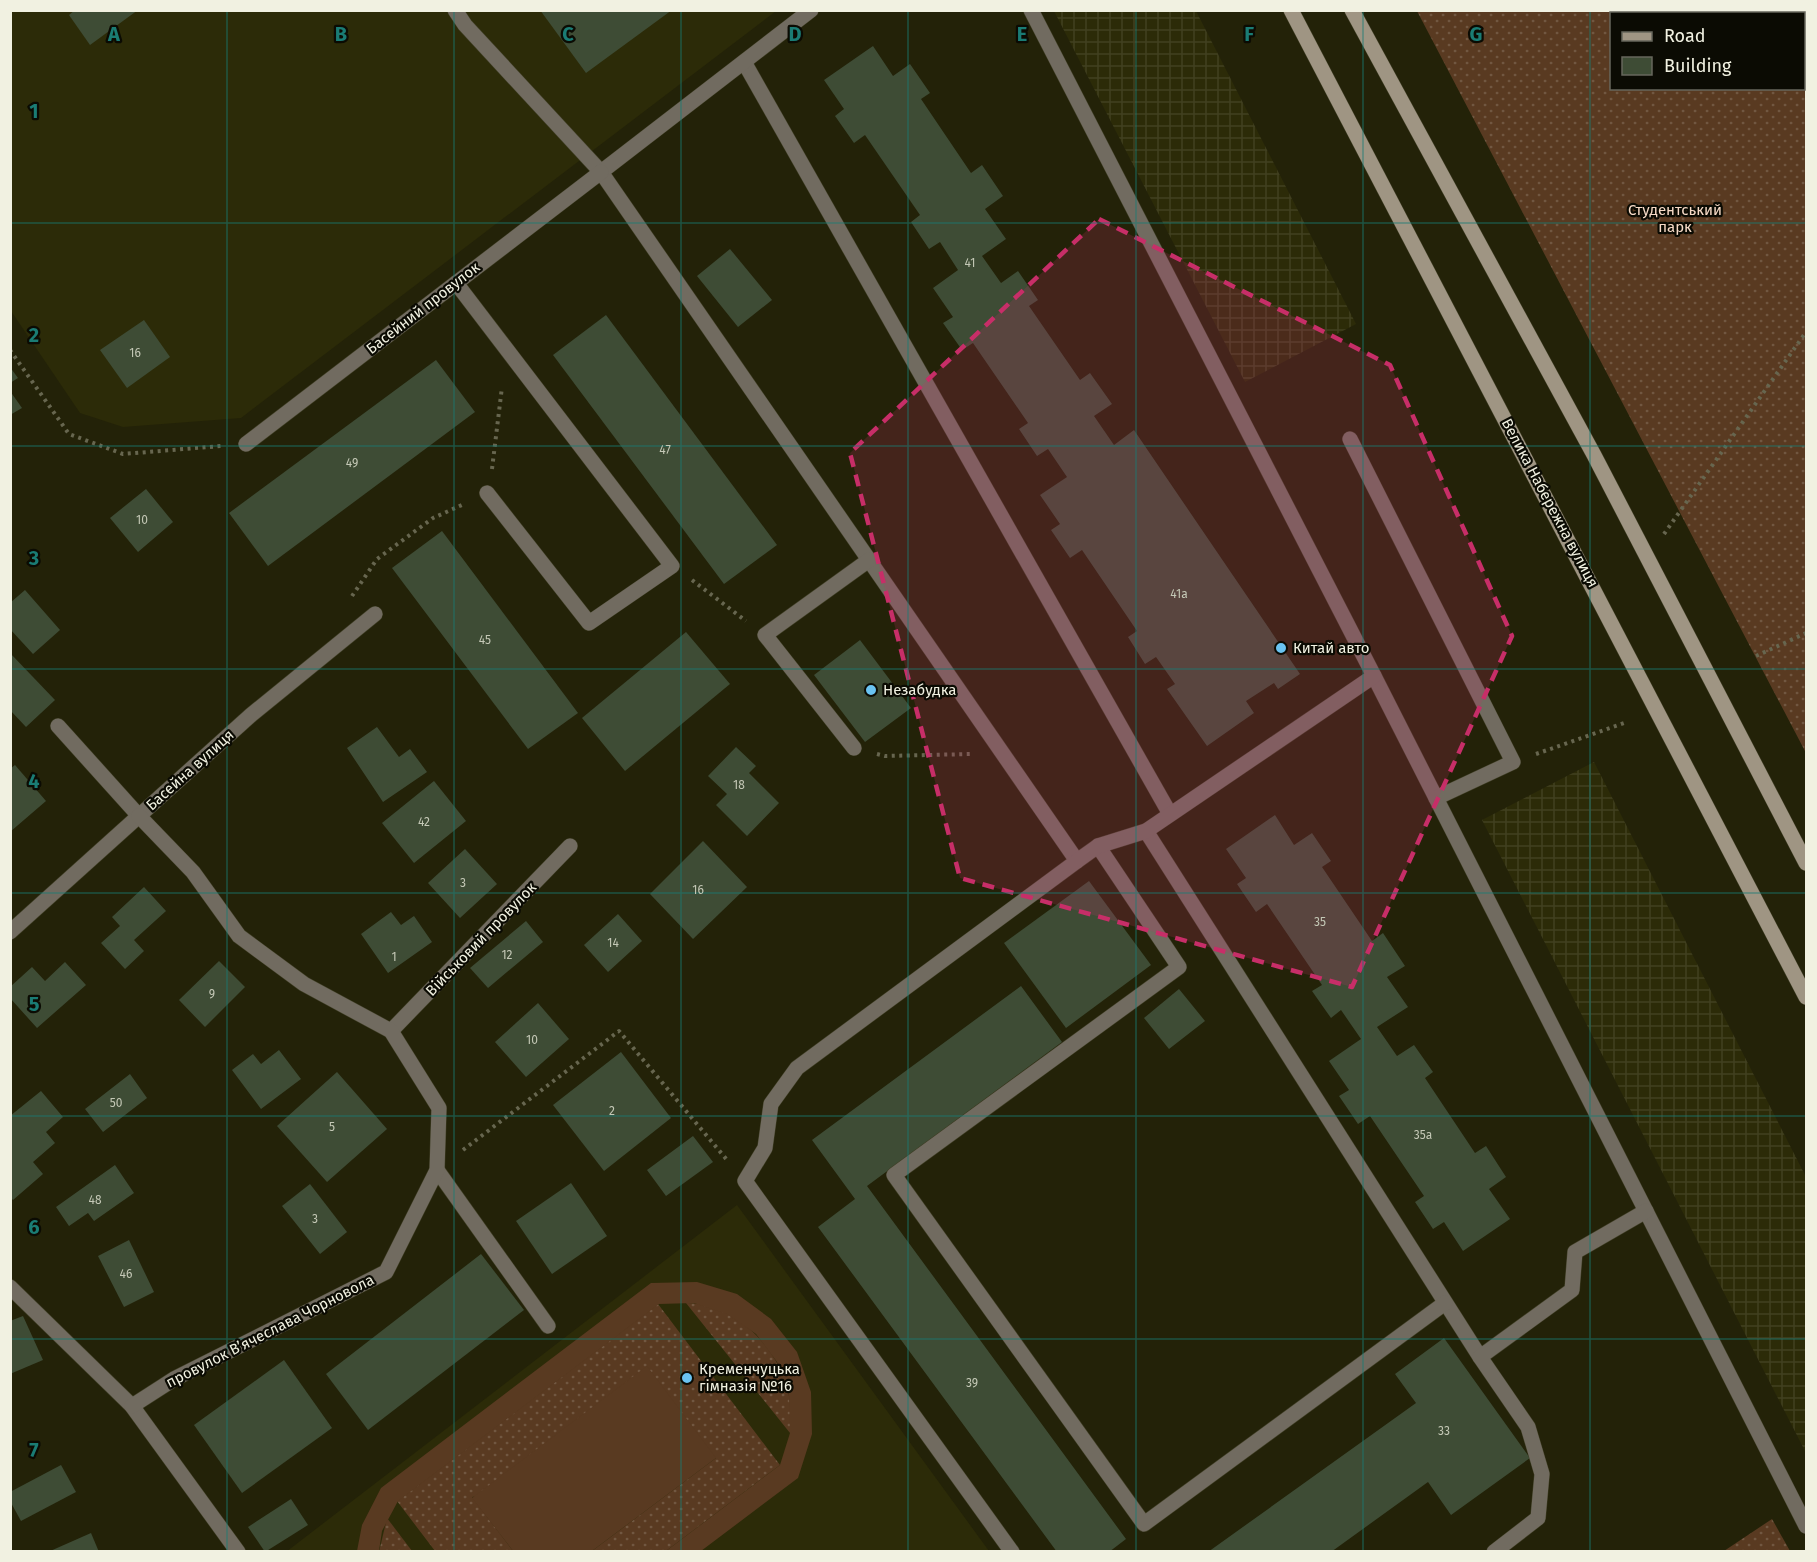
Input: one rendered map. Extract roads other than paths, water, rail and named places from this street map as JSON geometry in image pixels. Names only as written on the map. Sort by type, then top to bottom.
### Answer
[{"type":"street","points":[[455,10],[465,25],[601,172],[1077,861]]},
{"type":"street","name":"Басейний провулок","points":[[246,444],[811,10]]},
{"type":"street","points":[[1031,10],[1374,676],[1806,1526]]},
{"type":"street","name":"Велика Набережна вулиця","points":[[1291,10],[1806,997]]},
{"type":"street","points":[[1352,10],[1594,455],[1806,863]]},
{"type":"street","points":[[744,62],[1170,814]]},
{"type":"street","points":[[456,283],[672,566],[588,623],[487,493]]},
{"type":"street","points":[[1350,439],[1513,762],[1436,798]]},
{"type":"street","points":[[854,748],[765,635],[869,560]]},
{"type":"street","name":"Басейна вулиця","points":[[10,932],[251,715],[375,614]]},
{"type":"street","points":[[1012,1551],[745,1181],[765,1148],[771,1104],[798,1068],[1098,846],[1146,831],[1374,676]]},
{"type":"street","name":"провулок Вʼячеслава Чорновола","points":[[58,726],[193,872],[239,936],[304,984],[391,1031],[440,1108],[437,1170],[386,1272],[174,1379],[132,1406]]},
{"type":"street","points":[[1146,831],[1445,1303],[1528,1426],[1542,1474],[1539,1518],[1494,1551]]},
{"type":"street","name":"Військовий провулок","points":[[391,1031],[570,846]]},
{"type":"street","points":[[1098,846],[1179,968],[894,1175],[1144,1524],[1445,1303]]},
{"type":"street","points":[[437,1170],[548,1326]]},
{"type":"street","points":[[1480,1357],[1572,1290],[1575,1252],[1646,1211]]},
{"type":"street","points":[[10,1287],[132,1406],[238,1551]]},
{"type":"place","name":"Китай авто","points":[[1281,648]]},
{"type":"place","name":"Незабудка","points":[[871,690]]},
{"type":"place","name":"Кременчуцька гімназія №16","points":[[687,1378]]},
{"type":"park label","name":"Студентський парк","points":[[1675,218]]}]
